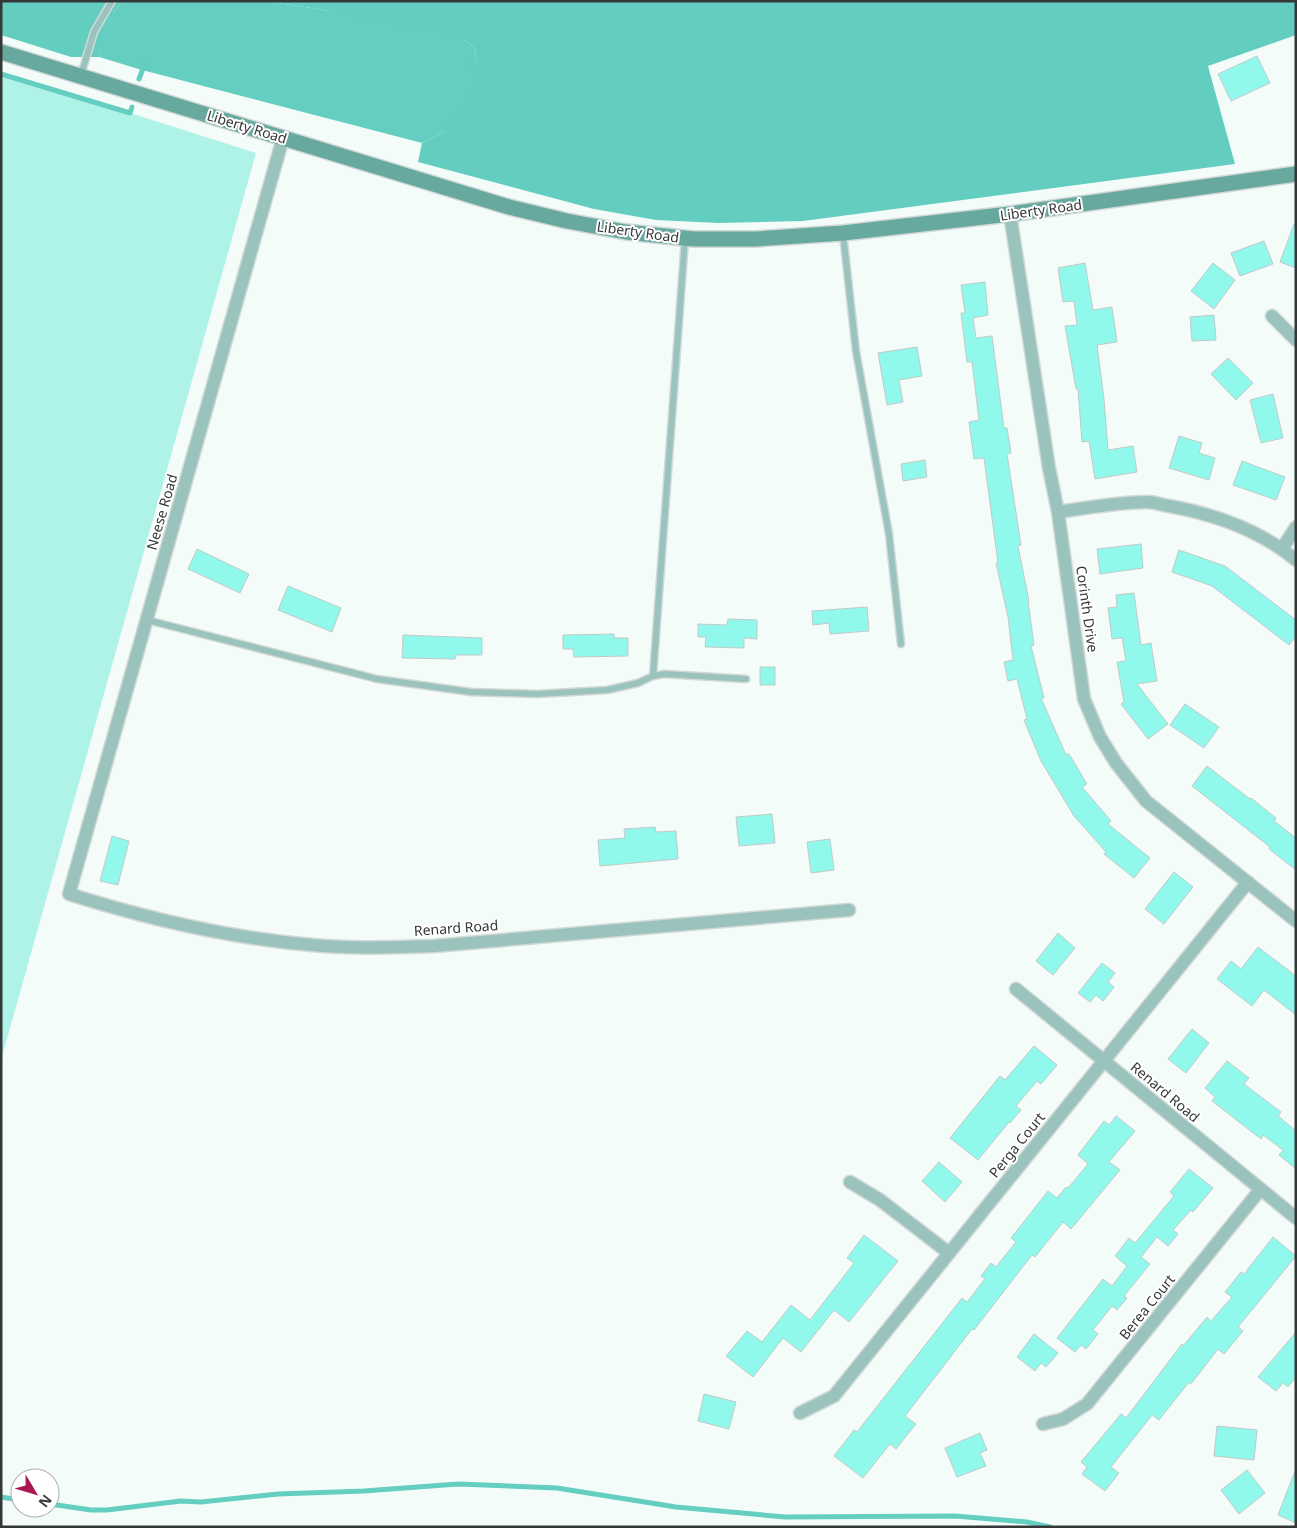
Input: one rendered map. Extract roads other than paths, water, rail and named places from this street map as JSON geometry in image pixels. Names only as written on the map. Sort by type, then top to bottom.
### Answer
[{"type":"street","name":"Liberty Road","points":[[1,52],[509,206],[558,219],[626,232],[685,238],[756,239],[843,233],[1010,214],[1296,174]]},
{"type":"street","name":"Neese Road","points":[[69,894],[283,138]]},
{"type":"street","name":"Corinth Drive","points":[[1010,214],[1049,468],[1058,512],[1084,699],[1100,737],[1116,763],[1146,801],[1296,921]]},
{"type":"street","points":[[1272,316],[1296,340]]},
{"type":"street","points":[[1058,512],[1148,502],[1185,509],[1256,534],[1282,548],[1296,560]]},
{"type":"street","points":[[1282,548],[1296,527]]},
{"type":"street","name":"Perga Court","points":[[800,1413],[834,1396],[1248,882]]},
{"type":"street","name":"Renard Road","points":[[69,894],[113,908],[212,932],[306,945],[383,948],[434,946],[849,910]]},
{"type":"street","name":"Renard Road","points":[[1016,989],[1296,1218]]},
{"type":"street","points":[[850,1182],[880,1200],[949,1254]]},
{"type":"street","name":"Berea Court","points":[[1043,1424],[1063,1419],[1087,1404],[1260,1190]]},
{"type":"lane","points":[[81,76],[94,32],[112,1]]},
{"type":"lane","points":[[843,233],[856,351],[889,534],[901,644]]},
{"type":"lane","points":[[653,676],[685,238]]},
{"type":"lane","points":[[147,620],[377,679],[471,692],[537,694],[607,690],[638,683],[653,676],[664,674],[746,679]]},
{"type":"waterway","points":[[473,66],[506,44],[523,40],[573,48],[599,39],[654,1]]},
{"type":"waterway","points":[[139,79],[144,66]]},
{"type":"waterway","points":[[1,74],[130,113],[132,107]]},
{"type":"waterway","points":[[60,1505],[91,1510],[107,1510],[181,1501],[201,1502],[278,1494],[364,1491],[458,1484],[557,1488],[676,1507],[785,1517],[955,1516],[1027,1522],[1050,1527]]},
{"type":"waterway","points":[[1,1497],[10,1498]]}]
